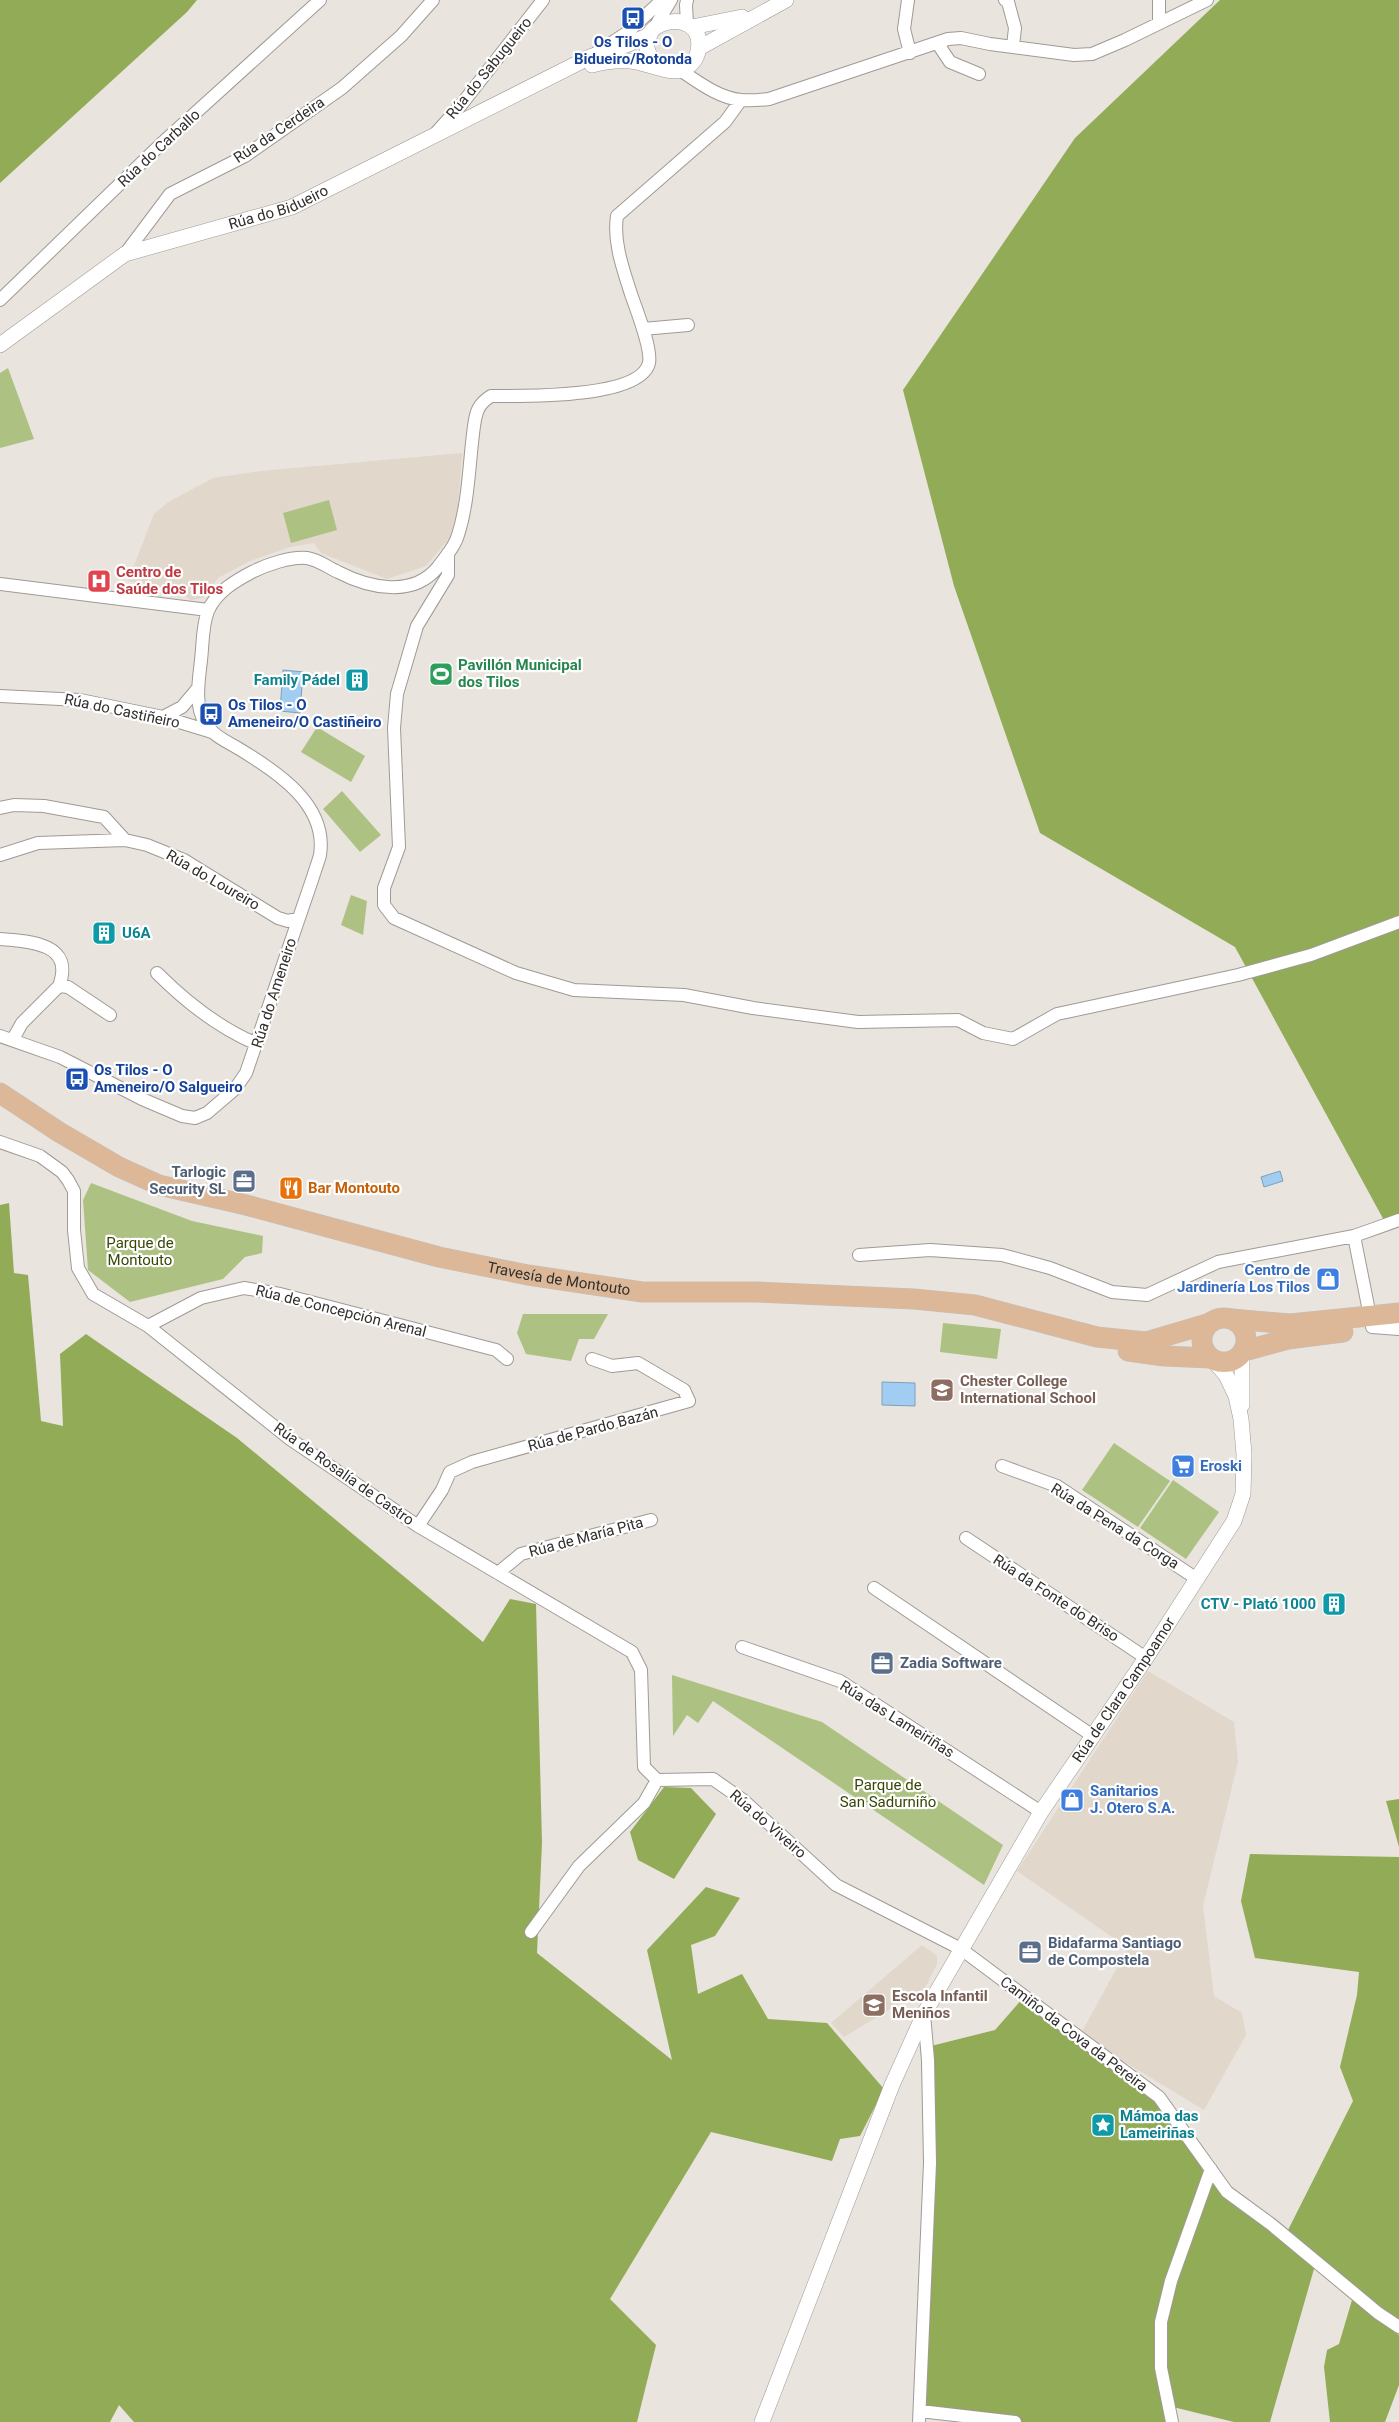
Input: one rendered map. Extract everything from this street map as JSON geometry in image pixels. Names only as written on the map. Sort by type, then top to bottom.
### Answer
[{"type":"main road","name":"Travesía de Montouto","points":[[0,1093],[119,1167],[159,1185],[246,1204],[439,1257],[528,1275],[642,1292],[756,1292],[914,1299],[975,1305],[1097,1337],[1146,1342],[1221,1318],[1290,1324],[1371,1321],[1399,1324]]},
{"type":"main road","name":"Travesía de Montouto","points":[[0,1103],[49,1125]]},
{"type":"main road","name":"Travesía de Montouto","points":[[1020,1317],[1032,1325],[1091,1346],[1164,1356],[1233,1361],[1243,1352],[1288,1339],[1399,1313]]},
{"type":"main road","points":[[1232,1319],[1238,1322],[1245,1333],[1246,1345],[1243,1352]]},
{"type":"main road","points":[[1210,1323],[1205,1328],[1202,1340],[1203,1347],[1212,1359]]},
{"type":"street","name":"Rúa do Carballo","points":[[0,300],[160,146],[320,0]]},
{"type":"street","name":"Rúa da Cerdeira","points":[[124,254],[170,194],[245,156],[342,88],[401,36],[433,0]]},
{"type":"street","name":"Rúa do Sabugueiro","points":[[434,135],[461,105],[544,0]]},
{"type":"street","name":"Rúa do Bidueiro","points":[[610,47],[662,0]]},
{"type":"street","points":[[671,0],[653,30],[648,52],[658,66],[672,71],[680,70],[697,54],[769,8],[786,0]]},
{"type":"street","points":[[908,0],[904,30],[910,53]]},
{"type":"street","points":[[1005,0],[1008,2],[1015,28],[1013,46]]},
{"type":"street","points":[[1159,0],[1159,22]]},
{"type":"street","points":[[680,70],[711,89],[741,100],[769,100],[938,44],[948,39],[961,38],[1074,55],[1092,54],[1207,0]]},
{"type":"street","points":[[686,2],[689,25],[696,33],[698,75],[711,89]]},
{"type":"street","points":[[653,30],[672,19],[689,25],[728,21],[769,8]]},
{"type":"street","name":"Rúa do Bidueiro","points":[[0,345],[124,254],[292,207],[561,71],[610,47],[653,30]]},
{"type":"street","points":[[938,44],[950,62],[980,74]]},
{"type":"street","points":[[610,47],[611,57],[629,61]]},
{"type":"street","name":"Rúa do Bidueiro","points":[[561,71],[597,64],[629,61],[658,66]]},
{"type":"street","points":[[212,732],[204,721],[198,688],[208,610],[221,592],[236,580],[257,569],[292,559],[316,560],[355,579],[387,587],[416,585],[432,574],[458,536],[477,409],[483,401],[491,396],[559,396],[585,392],[606,388],[643,374],[648,365],[649,356],[643,329],[624,272],[615,229],[617,216],[725,122],[741,100]]},
{"type":"street","points":[[643,329],[688,325]]},
{"type":"street","points":[[448,553],[448,575],[417,626],[397,694],[394,728],[400,847],[384,888],[384,905],[394,918],[516,973],[574,990],[684,995],[816,1018],[858,1022],[958,1020],[984,1033],[1012,1039],[1057,1014],[1238,975],[1311,954],[1399,922]]},
{"type":"street","points":[[0,584],[208,610]]},
{"type":"street","points":[[162,717],[182,707],[198,688]]},
{"type":"street","name":"Rúa do Castiñeiro","points":[[0,696],[80,700],[162,717],[212,732]]},
{"type":"street","name":"Rúa do Ameneiro","points":[[0,1036],[60,1057],[163,1109],[182,1116],[194,1118],[207,1113],[235,1089],[246,1073],[258,1044],[320,854],[316,822],[306,802],[290,784],[257,760],[212,732]]},
{"type":"street","points":[[0,808],[14,805],[44,806],[104,817],[125,840]]},
{"type":"street","name":"Rúa do Loureiro","points":[[0,855],[38,843],[125,840],[146,845],[184,860],[278,918],[288,921],[300,918]]},
{"type":"street","points":[[0,939],[30,941],[51,949],[58,957],[64,973],[59,986],[22,1023],[13,1039]]},
{"type":"street","points":[[157,973],[173,990],[214,1019],[258,1044]]},
{"type":"street","points":[[59,986],[68,987],[110,1015]]},
{"type":"street","name":"Rúa de Rosalía de Castro","points":[[0,1142],[40,1156],[62,1172],[68,1180],[74,1191],[74,1230],[78,1268],[93,1294],[148,1326],[290,1439],[418,1526],[632,1652],[641,1670],[644,1767],[657,1780]]},
{"type":"street","points":[[859,1255],[930,1250],[1002,1255],[1050,1268],[1112,1292],[1148,1295],[1218,1262],[1354,1236],[1399,1220]]},
{"type":"street","points":[[1354,1236],[1371,1321],[1399,1329]]},
{"type":"street","name":"Rúa de Concepción Arenal","points":[[148,1326],[201,1298],[244,1288],[280,1294],[496,1350],[507,1359]]},
{"type":"street","points":[[1241,1419],[1243,1352]]},
{"type":"street","name":"Rúa de Pardo Bazán","points":[[418,1526],[442,1490],[450,1472],[472,1462],[689,1401],[684,1390],[638,1363],[612,1366],[592,1359]]},
{"type":"street","points":[[1212,1359],[1226,1375],[1236,1396],[1241,1419]]},
{"type":"street","name":"Rúa de Clara Campoamor","points":[[762,2422],[892,2085],[924,2014],[1041,1812],[1146,1658],[1234,1521],[1243,1494],[1244,1454],[1241,1419]]},
{"type":"street","name":"Rúa da Pena da Corga","points":[[1002,1466],[1057,1486],[1197,1579]]},
{"type":"street","name":"Rúa de María Pita","points":[[498,1573],[521,1554],[651,1520]]},
{"type":"street","name":"Rúa da Fonte do Briso","points":[[966,1538],[1146,1658]]},
{"type":"street","points":[[874,1588],[1093,1736]]},
{"type":"street","name":"Rúa das Lameiriñas","points":[[742,1647],[840,1681],[1041,1812]]},
{"type":"street","name":"Rúa do Viveiro","points":[[657,1780],[713,1779],[743,1800],[836,1885],[961,1949]]},
{"type":"street","points":[[531,1932],[579,1866],[644,1803],[657,1780]]},
{"type":"street","name":"Camiño da Cova da Pereira","points":[[961,1949],[1160,2097],[1227,2192],[1272,2225],[1378,2313],[1399,2327]]},
{"type":"street","points":[[924,2014],[928,2060],[930,2163],[919,2417],[1015,2422]]},
{"type":"street","points":[[1172,2422],[1161,2368],[1161,2322],[1171,2281],[1211,2168]]},
{"type":"shaded area","points":[[462,453],[458,508],[450,537],[426,566],[387,579],[321,553],[314,543],[290,547],[250,561],[218,578],[203,598],[191,600],[177,590],[128,581],[154,514],[167,503],[213,478],[261,471]]},
{"type":"shaded area","points":[[1148,1671],[1234,1722],[1238,1762],[1203,1906],[1214,1996],[1242,2013],[1246,2035],[1204,2110],[1080,2035],[1128,1948],[1017,1871]]},
{"type":"shaded area","name":"Escola Infantil Meniños","points":[[922,1945],[937,1956],[937,1964],[925,1988],[844,2037],[831,2023]]},
{"type":"green space","points":[[0,0],[197,0],[187,12],[0,183]]},
{"type":"green space","points":[[1220,0],[1399,0],[1399,1220],[1386,1224],[1235,947],[1040,833],[954,586],[903,390],[1075,138]]},
{"type":"green space","points":[[8,368],[34,439],[0,448],[0,373]]},
{"type":"green space","points":[[329,500],[337,530],[291,543],[283,513]]},
{"type":"green space","points":[[317,727],[365,756],[351,782],[301,752]]},
{"type":"green space","points":[[342,791],[381,835],[360,852],[323,809]]},
{"type":"green space","points":[[351,895],[367,901],[363,935],[341,925]]},
{"type":"green space","name":"Parque de Montouto","points":[[91,1183],[192,1221],[263,1236],[262,1253],[245,1257],[223,1279],[130,1302],[88,1270],[83,1200]]},
{"type":"green space","points":[[9,1203],[14,1273],[28,1275],[41,1421],[63,1426],[60,1354],[86,1334],[237,1438],[483,1642],[510,1599],[536,1604],[542,1843],[537,1953],[672,2060],[647,1950],[706,1887],[740,1898],[715,1936],[691,1945],[698,1994],[742,1974],[768,2019],[827,2023],[884,2089],[860,2136],[840,2139],[832,2161],[711,2132],[610,2299],[656,2345],[637,2422],[134,2422],[119,2405],[110,2422],[0,2422],[0,1205]]},
{"type":"green space","points":[[523,1314],[608,1314],[594,1339],[579,1339],[571,1361],[526,1354],[517,1333]]},
{"type":"green space","points":[[943,1323],[1001,1329],[997,1359],[940,1352]]},
{"type":"green space","points":[[1114,1443],[1170,1481],[1138,1527],[1082,1490]]},
{"type":"green space","points":[[1173,1480],[1219,1512],[1186,1559],[1140,1528]]},
{"type":"green space","name":"Parque de San Sadurniño","points":[[672,1675],[822,1722],[1003,1845],[984,1885],[713,1701],[698,1723],[687,1715],[673,1736]]},
{"type":"green space","points":[[664,1787],[691,1788],[716,1814],[674,1879],[638,1860],[630,1832]]},
{"type":"green space","points":[[1399,1799],[1399,1847],[1386,1801]]},
{"type":"green space","points":[[1250,1854],[1399,1857],[1399,2326],[1316,2262],[1270,2422],[1234,2422],[1173,2407],[1166,2370],[1168,2307],[1161,2336],[1171,2422],[1015,2422],[920,2411],[927,2047],[995,2030],[1024,1997],[1159,2097],[1234,2197],[1285,2236],[1353,2101],[1340,2067],[1357,1995],[1359,1972],[1255,1958],[1241,1901]]},
{"type":"green space","points":[[1352,2300],[1399,2335],[1399,2385],[1385,2422],[1330,2422],[1324,2367],[1327,2350],[1339,2344]]},
{"type":"water","points":[[283,670],[303,672],[300,713],[280,711]]},
{"type":"water","points":[[1280,1171],[1283,1181],[1264,1187],[1261,1177]]},
{"type":"water","points":[[882,1382],[915,1383],[915,1406],[882,1405]]},
{"type":"place","name":"Os Tilos - O Bidueiro/Rotonda","points":[[633,18]]},
{"type":"place","name":"Centro de Saúde dos Tilos","points":[[99,581]]},
{"type":"place","name":"Pavillón Municipal dos Tilos","points":[[441,674]]},
{"type":"place","name":"Family Pádel","points":[[357,680]]},
{"type":"place","name":"Os Tilos - O Ameneiro/O Castiñeiro","points":[[211,714]]},
{"type":"place","name":"U6A","points":[[104,933]]},
{"type":"place","name":"Os Tilos - O Ameneiro/O Salgueiro","points":[[77,1079]]},
{"type":"place","name":"Tarlogic Security SL","points":[[244,1181]]},
{"type":"place","name":"Bar Montouto","points":[[291,1188]]},
{"type":"place","name":"Centro de Jardinería Los Tilos","points":[[1328,1279]]},
{"type":"place","name":"Chester College International School","points":[[942,1390]]},
{"type":"place","name":"Eroski","points":[[1183,1466]]},
{"type":"place","name":"CTV - Plató 1000","points":[[1334,1604]]},
{"type":"place","name":"Zadia Software","points":[[882,1663]]},
{"type":"place","name":"Sanitarios J. Otero S.A.","points":[[1072,1800]]},
{"type":"place","name":"Bidafarma Santiago de Compostela","points":[[1030,1952]]},
{"type":"place","name":"Escola Infantil Meniños","points":[[874,2005]]},
{"type":"place","name":"Mámoa das Lameiriñas","points":[[1103,2125]]}]
